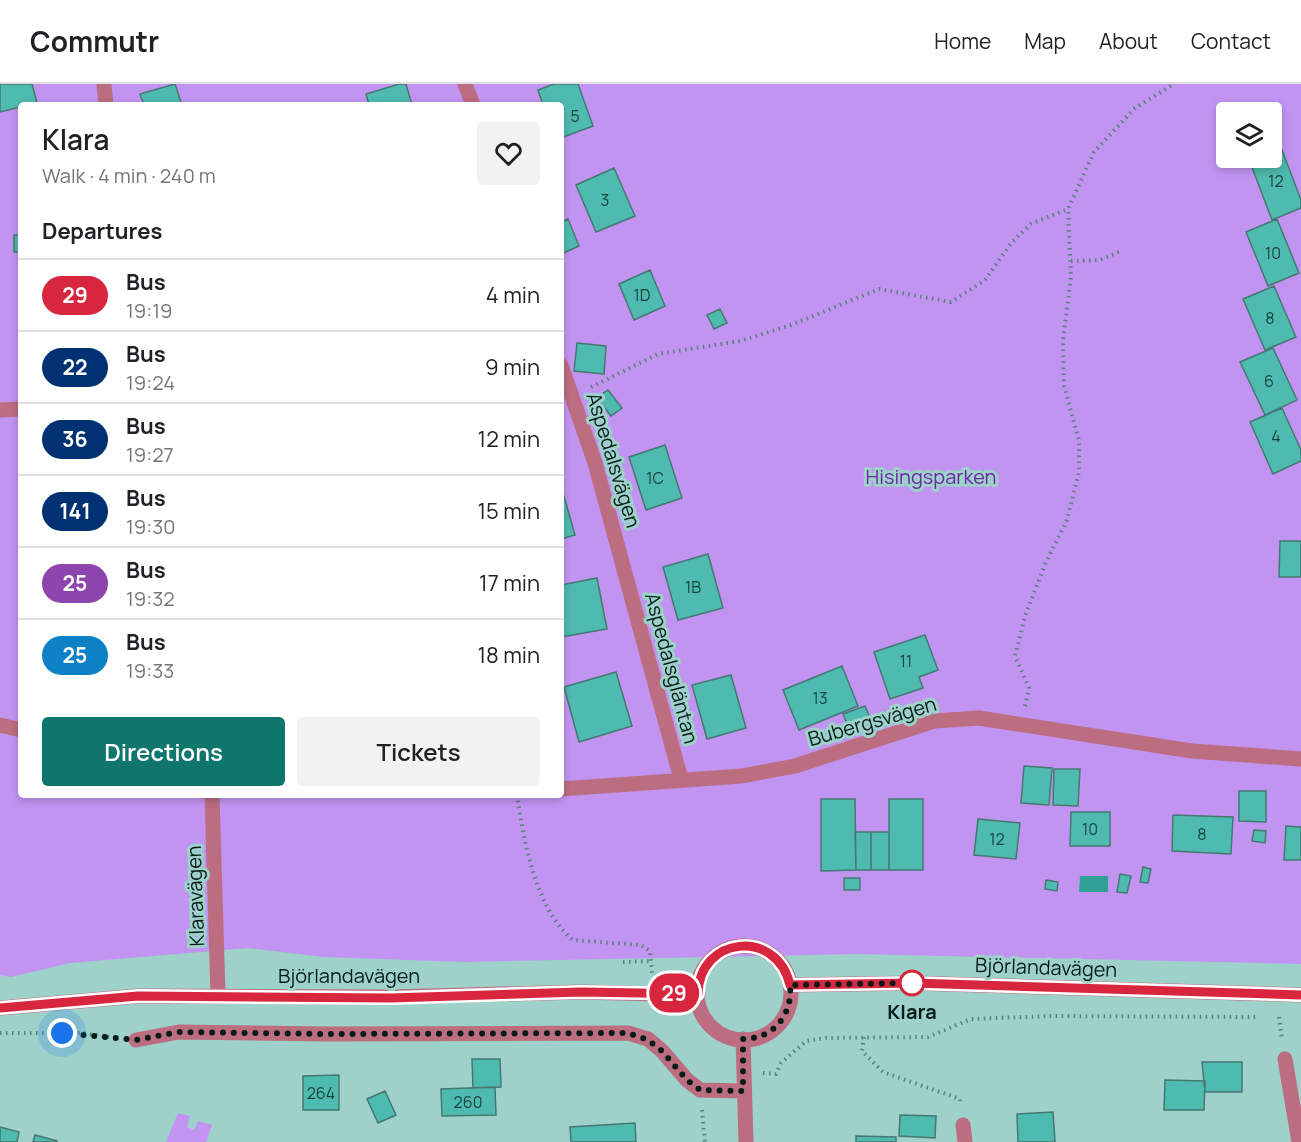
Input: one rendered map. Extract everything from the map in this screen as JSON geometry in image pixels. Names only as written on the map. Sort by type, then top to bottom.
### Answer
[{"type":"street","points":[[104,84],[106,102]]},
{"type":"street","points":[[465,84],[472,102]]},
{"type":"street","name":"Aspedalsvägen","points":[[564,373],[586,433],[623,567]]},
{"type":"street","points":[[0,410],[18,409]]},
{"type":"street","name":"Aspedalsgläntan","points":[[623,567],[681,779]]},
{"type":"street","name":"Bubergsvägen","points":[[564,789],[742,776],[795,766],[934,721],[979,718],[1191,752],[1301,759]]},
{"type":"street","points":[[0,725],[18,729]]},
{"type":"street","name":"Klaravägen","points":[[212,798],[218,995]]},
{"type":"street","points":[[740,946],[759,948],[776,958],[787,973],[790,985],[789,1006],[778,1025],[760,1036],[743,1039],[723,1034],[710,1024],[701,1010],[698,994],[701,976],[711,959],[722,952],[740,946]]},
{"type":"street","name":"Björlandavägen","points":[[790,985],[912,983],[1301,995]]},
{"type":"street","name":"Björlandavägen","points":[[0,1008],[138,996],[391,998],[698,994]]},
{"type":"street","points":[[136,1040],[179,1032],[628,1033],[648,1040],[662,1051],[687,1080],[700,1090],[743,1091]]},
{"type":"street","points":[[743,1039],[746,1142]]},
{"type":"street","points":[[1285,1059],[1299,1142]]},
{"type":"street","points":[[963,1125],[964,1142]]},
{"type":"path","points":[[1017,725],[1029,688],[1015,656],[1025,616],[1046,562],[1067,520],[1079,472],[1079,440],[1064,386],[1063,340],[1071,278],[1068,209],[1094,152],[1135,108],[1174,84]]},
{"type":"path","points":[[572,394],[607,381],[658,354],[740,341],[791,325],[879,289],[951,302],[985,280],[1012,242],[1031,224],[1068,209]]},
{"type":"path","points":[[1071,261],[1100,260],[1121,251]]},
{"type":"path","points":[[518,798],[531,865],[552,914],[565,933],[573,940],[641,945],[650,951],[652,993]]},
{"type":"path","points":[[623,962],[652,961]]},
{"type":"path","points":[[776,1074],[787,1057],[806,1041],[864,1037],[928,1038],[971,1019],[1051,1016],[1290,1017]]},
{"type":"path","points":[[0,1033],[82,1033],[136,1040]]},
{"type":"path","points":[[864,1037],[862,1051],[883,1072],[960,1099],[963,1125]]},
{"type":"path","points":[[700,1090],[705,1142]]},
{"type":"green space","name":"Hisingsparken","points":[[0,84],[1301,84],[1301,964],[857,954],[464,962],[324,957],[248,948],[70,963],[11,977],[0,975]]},
{"type":"green space","points":[[178,1113],[190,1116],[187,1127],[194,1130],[198,1121],[212,1125],[206,1142],[166,1142]]},
{"type":"water","points":[[1080,876],[1108,876],[1108,892],[1079,892]]},
{"type":"building","points":[[0,84],[32,84],[37,102],[18,102],[18,108],[0,112]]},
{"type":"building","points":[[175,84],[181,102],[143,102],[140,94]]},
{"type":"building","points":[[406,84],[411,102],[368,102],[366,94]]},
{"type":"building","points":[[554,84],[578,84],[593,126],[564,137],[564,102],[542,102],[538,90]]},
{"type":"building","points":[[1282,150],[1301,200],[1301,208],[1272,220],[1252,168],[1282,168]]},
{"type":"building","points":[[614,168],[635,216],[596,232],[576,185]]},
{"type":"building","points":[[568,219],[579,246],[564,253],[564,221]]},
{"type":"building","points":[[1277,219],[1299,273],[1268,286],[1246,232]]},
{"type":"building","points":[[14,235],[18,235],[18,252],[14,252]]},
{"type":"building","points":[[650,270],[665,306],[634,320],[619,284]]},
{"type":"building","points":[[1274,286],[1296,337],[1265,350],[1243,299]]},
{"type":"building","points":[[720,309],[727,323],[714,329],[707,315]]},
{"type":"building","points":[[577,343],[606,346],[604,374],[574,371]]},
{"type":"building","points":[[1273,348],[1297,400],[1265,415],[1240,362]]},
{"type":"building","points":[[608,390],[622,408],[611,416],[597,398]]},
{"type":"building","points":[[1282,408],[1301,450],[1301,461],[1273,474],[1250,422]]},
{"type":"building","points":[[665,445],[682,498],[646,510],[629,457]]},
{"type":"building","points":[[564,496],[575,535],[564,538]]},
{"type":"building","points":[[1280,541],[1301,541],[1301,577],[1279,577]]},
{"type":"building","points":[[708,554],[723,608],[678,620],[663,567]]},
{"type":"building","points":[[597,578],[607,629],[564,636],[564,584]]},
{"type":"building","points":[[925,635],[938,670],[919,677],[923,688],[890,699],[874,652]]},
{"type":"building","points":[[842,666],[858,706],[799,730],[783,690]]},
{"type":"building","points":[[616,672],[632,726],[579,742],[564,687]]},
{"type":"building","points":[[731,675],[746,728],[707,739],[692,685]]},
{"type":"building","points":[[865,706],[872,723],[850,731],[843,714]]},
{"type":"building","points":[[1024,766],[1052,768],[1049,805],[1021,803]]},
{"type":"building","points":[[1054,769],[1080,769],[1078,806],[1053,805]]},
{"type":"building","points":[[1239,791],[1266,791],[1266,822],[1239,821]]},
{"type":"building","points":[[821,799],[855,799],[856,870],[821,871]]},
{"type":"building","points":[[889,799],[923,799],[923,870],[889,870]]},
{"type":"building","points":[[1071,812],[1110,812],[1110,846],[1070,846]]},
{"type":"building","points":[[1173,815],[1233,817],[1231,854],[1172,851]]},
{"type":"building","points":[[978,819],[1020,823],[1016,859],[974,855]]},
{"type":"building","points":[[1286,826],[1301,827],[1301,860],[1284,860]]},
{"type":"building","points":[[1254,830],[1266,831],[1265,843],[1252,841]]},
{"type":"building","points":[[855,832],[871,832],[871,870],[856,870]]},
{"type":"building","points":[[871,832],[889,832],[889,870],[871,870]]},
{"type":"building","points":[[1143,867],[1151,869],[1148,883],[1140,882]]},
{"type":"building","points":[[1120,874],[1131,876],[1127,893],[1117,892]]},
{"type":"building","points":[[844,878],[860,878],[860,890],[844,890]]},
{"type":"building","points":[[1046,880],[1058,882],[1057,891],[1045,889]]},
{"type":"building","points":[[472,1059],[500,1059],[501,1087],[473,1088]]},
{"type":"building","points":[[1202,1062],[1242,1062],[1242,1092],[1205,1092]]},
{"type":"building","points":[[339,1075],[339,1110],[303,1110],[303,1076]]},
{"type":"building","points":[[1165,1080],[1205,1081],[1204,1110],[1164,1110]]},
{"type":"building","points":[[495,1087],[496,1115],[442,1116],[441,1089]]},
{"type":"building","points":[[385,1091],[396,1115],[378,1123],[367,1099]]},
{"type":"building","points":[[1053,1112],[1055,1142],[1018,1142],[1017,1114]]},
{"type":"building","points":[[900,1115],[936,1116],[935,1138],[899,1136]]},
{"type":"building","points":[[635,1123],[636,1142],[571,1142],[570,1127]]},
{"type":"building","points":[[0,1127],[19,1132],[17,1142],[0,1142]]},
{"type":"building","points":[[35,1135],[57,1141],[33,1142]]},
{"type":"building","points":[[856,1136],[896,1137],[896,1142],[856,1142]]},
{"type":"bus line","name":"29","points":[[0,1008],[138,996],[391,998],[581,992],[698,994],[701,976],[711,959],[728,949],[746,946],[765,950],[776,958],[787,973],[790,985],[912,983],[1071,990],[1301,995]]},
{"type":"place","name":"Klara","points":[[912,983]]},
{"type":"route","points":[[62,1033],[82,1033],[136,1040],[179,1032],[628,1033],[648,1040],[662,1051],[687,1080],[700,1090],[743,1091],[743,1039],[760,1036],[778,1025],[789,1006],[790,985],[912,983]]}]
